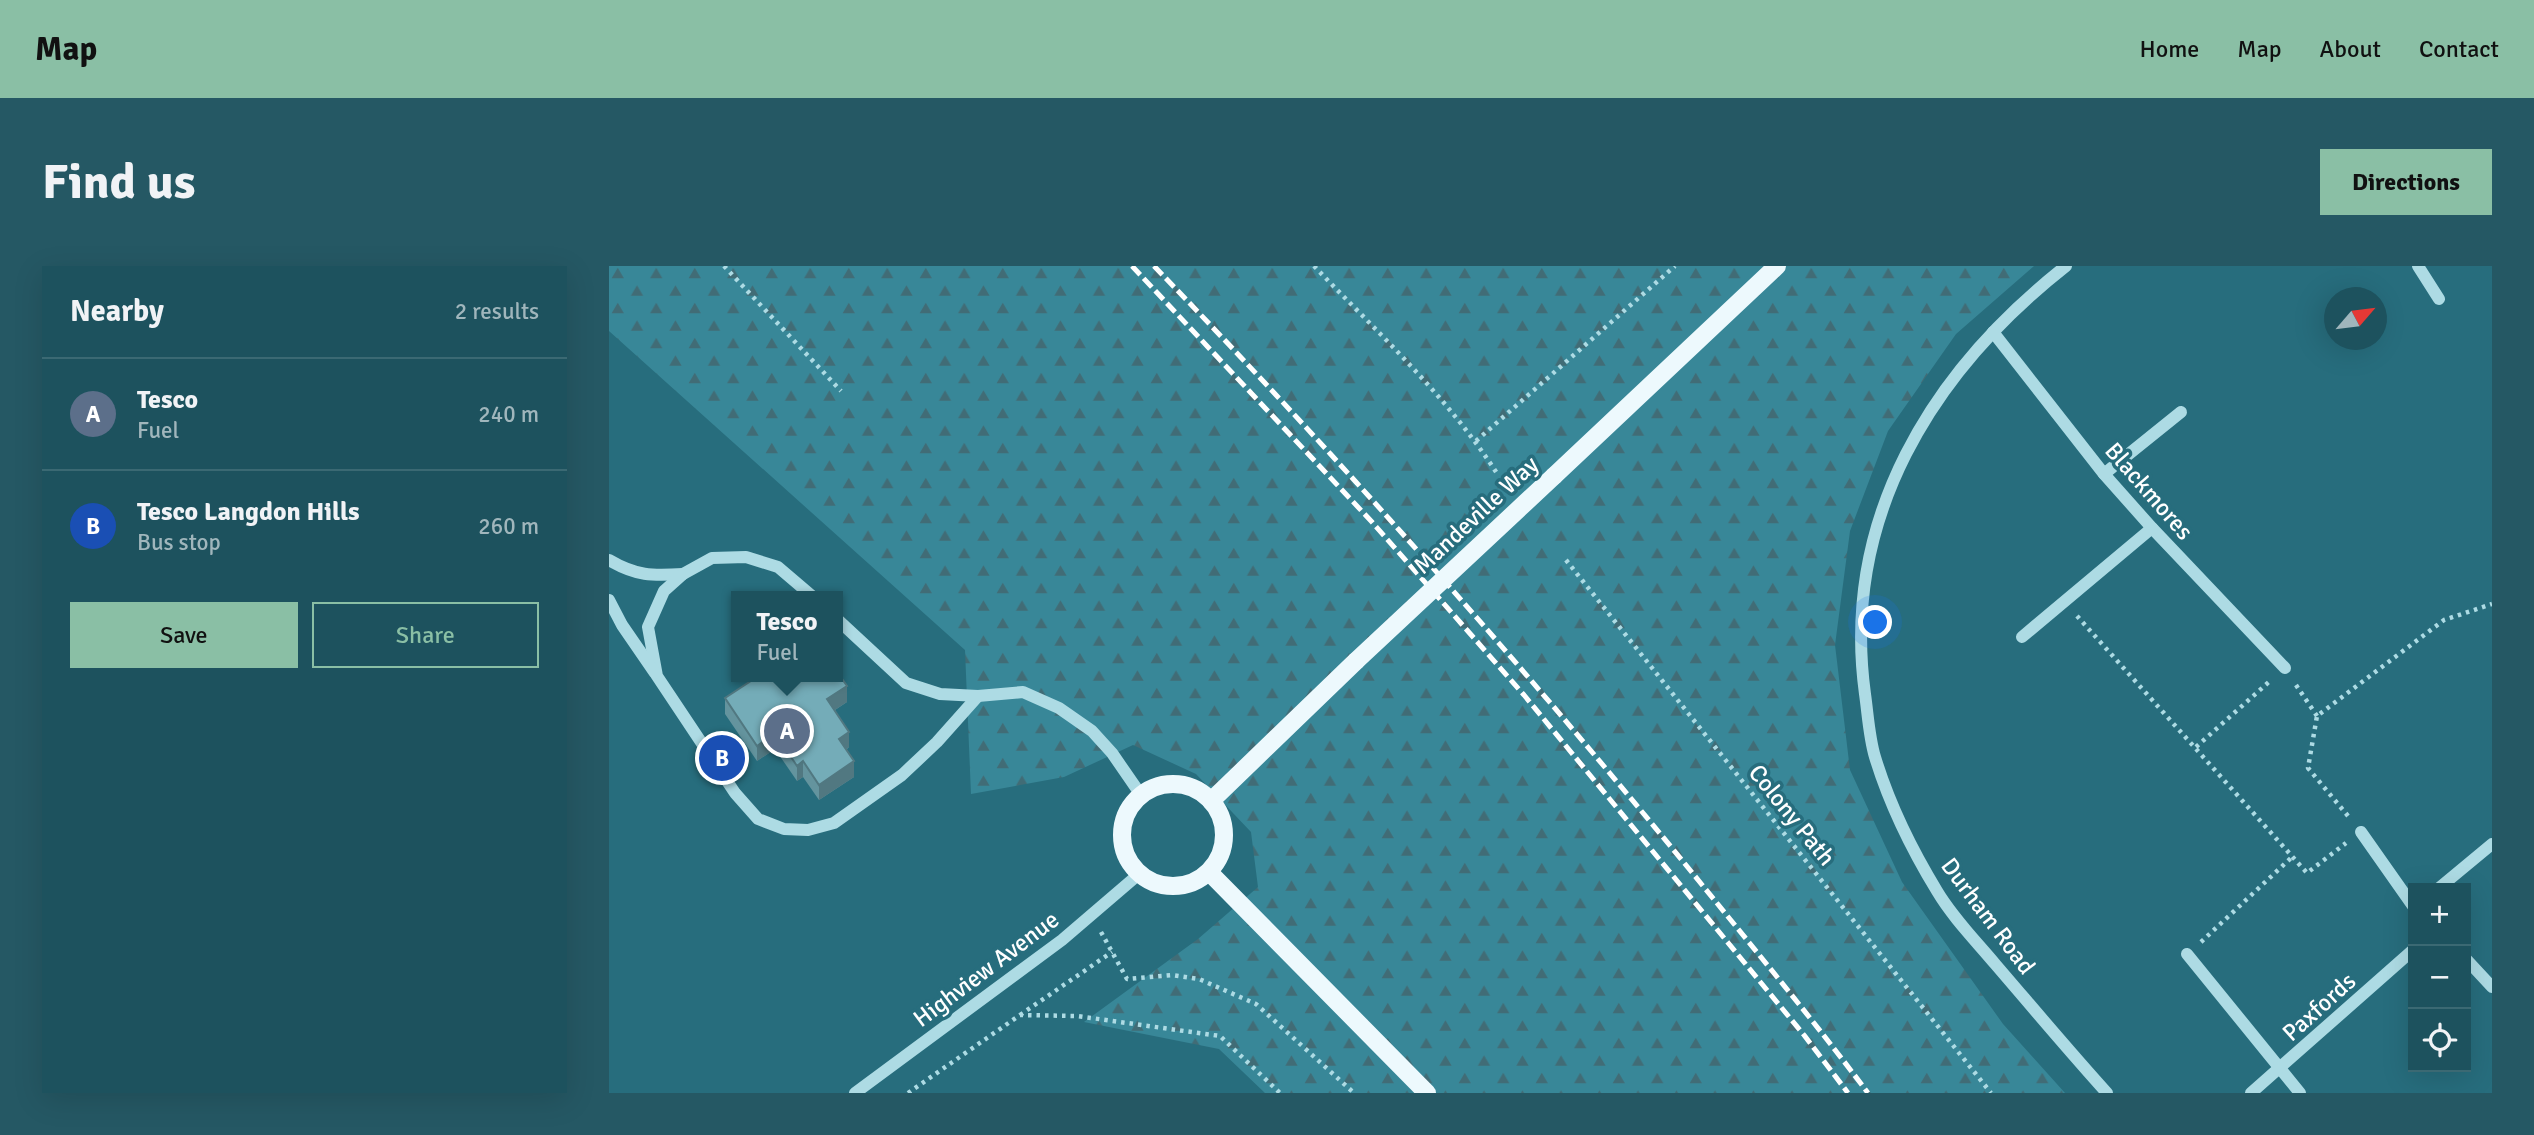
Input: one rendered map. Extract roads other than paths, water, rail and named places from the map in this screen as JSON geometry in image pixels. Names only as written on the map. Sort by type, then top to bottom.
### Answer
[{"type":"main road","name":"Mandeville Way","points":[[1211,801],[1356,661],[1777,266]]},
{"type":"main road","points":[[1177,784],[1188,786],[1211,801],[1224,827],[1222,850],[1209,872],[1197,881],[1171,886],[1158,884],[1139,874],[1128,859],[1122,834],[1124,820],[1132,804],[1141,795],[1164,785],[1177,784]]},
{"type":"main road","points":[[1209,872],[1427,1093]]},
{"type":"street","name":"Durham Road","points":[[2066,266],[1993,332],[1933,405],[1912,439],[1892,482],[1868,559],[1861,607],[1860,660],[1875,755],[1891,801],[1938,893],[1968,932],[2107,1093]]},
{"type":"street","points":[[2418,266],[2439,299]]},
{"type":"street","name":"Blackmores","points":[[1993,332],[2104,474],[2285,668]]},
{"type":"street","points":[[2104,474],[2181,412]]},
{"type":"street","points":[[2022,637],[2152,528]]},
{"type":"street","points":[[657,676],[648,627],[664,591],[683,574],[712,558],[746,557],[778,567],[806,591]]},
{"type":"street","points":[[609,560],[627,571],[652,576],[683,574]]},
{"type":"street","points":[[609,600],[622,625],[735,793],[758,819],[784,829],[808,830],[834,822],[902,775],[937,742],[978,696]]},
{"type":"street","points":[[843,625],[907,683],[940,694],[978,696],[1023,692],[1059,708],[1092,731],[1112,753],[1141,795]]},
{"type":"street","points":[[2361,832],[2408,899]]},
{"type":"street","points":[[2445,883],[2492,844]]},
{"type":"street","name":"Highview Avenue","points":[[855,1093],[1062,940],[1139,874]]},
{"type":"street","points":[[2187,954],[2300,1093]]},
{"type":"street","name":"Paxfords","points":[[2251,1093],[2408,954]]},
{"type":"street","points":[[2471,965],[2492,987]]},
{"type":"railway","points":[[1132,266],[1372,522],[1524,695],[1804,1035],[1848,1093]]},
{"type":"railway","points":[[1154,266],[1361,487],[1495,638],[1690,870],[1868,1093]]},
{"type":"place","name":"Tesco","points":[[787,731]]},
{"type":"place","name":"Tesco Langdon Hills","points":[[722,758]]}]
